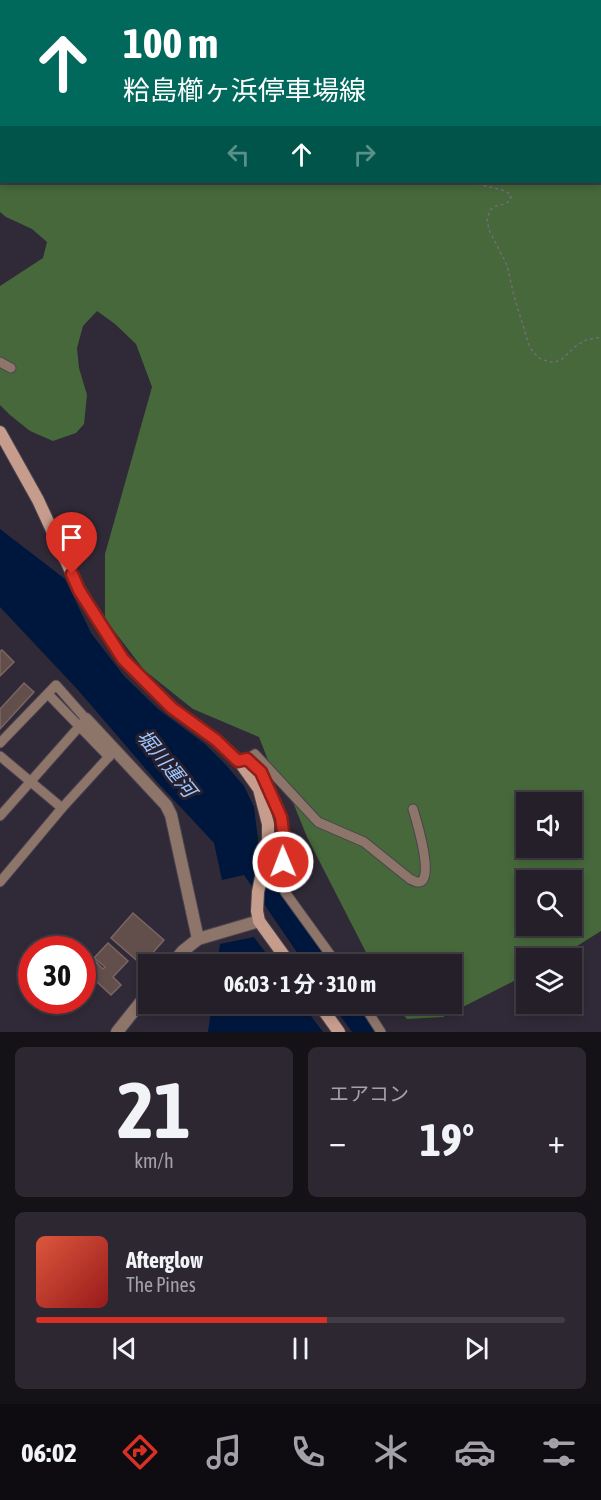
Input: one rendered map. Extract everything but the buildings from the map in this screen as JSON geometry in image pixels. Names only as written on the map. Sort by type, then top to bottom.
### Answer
[{"type":"main road","points":[[0,432],[38,500],[79,590],[123,659],[172,708],[243,760],[259,789],[268,824],[268,843],[258,892],[258,916],[283,954]]},
{"type":"main road","points":[[326,1014],[339,1032]]},
{"type":"street","points":[[0,362],[11,368]]},
{"type":"street","points":[[0,743],[56,685],[83,723],[166,805],[171,815],[198,939]]},
{"type":"street","points":[[0,816],[83,723]]},
{"type":"street","points":[[0,882],[112,754]]},
{"type":"street","points":[[330,954],[285,892],[284,839],[281,817],[261,772],[243,760],[255,754],[318,822],[364,842],[417,883],[424,879],[426,871],[424,851],[413,809]]},
{"type":"street","points":[[0,756],[63,808]]},
{"type":"street","points":[[180,954],[198,939],[258,916]]},
{"type":"street","points":[[117,1032],[138,1006]]},
{"type":"street","points":[[369,1014],[381,1032]]},
{"type":"path","points":[[474,183],[510,194],[508,202],[490,210],[487,220],[489,230],[507,265],[514,296],[533,352],[539,358],[555,362],[586,340],[601,337]]},
{"type":"green space","points":[[0,183],[601,183],[601,931],[574,948],[516,948],[516,980],[462,1007],[462,954],[367,954],[307,837],[286,785],[271,768],[259,737],[193,709],[144,670],[105,619],[105,554],[152,387],[136,344],[97,311],[83,326],[77,348],[79,368],[87,395],[84,424],[76,433],[53,441],[30,431],[0,405],[0,286],[43,258],[47,242],[32,229],[0,212]]},
{"type":"green space","points":[[403,1014],[449,1014],[443,1017],[407,1019]]},
{"type":"water","name":"堀川運河","points":[[0,529],[65,579],[91,633],[124,676],[158,709],[205,744],[244,786],[254,807],[258,839],[257,857],[323,954],[298,954],[244,875],[222,880],[214,843],[157,782],[78,690],[0,607]]},
{"type":"water","points":[[254,937],[267,954],[218,954],[220,944]]},
{"type":"water","points":[[211,1014],[310,1014],[323,1032],[208,1032]]},
{"type":"water","points":[[339,1014],[364,1014],[376,1032],[352,1032]]},
{"type":"route","points":[[72,574],[79,590],[123,659],[172,708],[216,740],[238,761],[247,759],[261,772],[281,817],[284,839],[283,862]]}]
